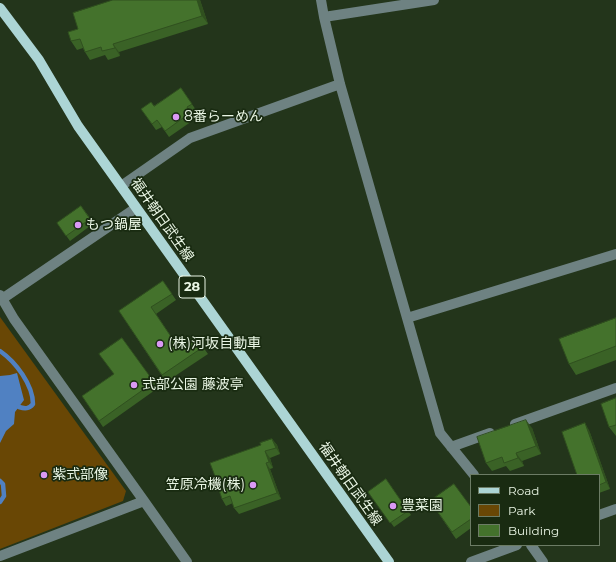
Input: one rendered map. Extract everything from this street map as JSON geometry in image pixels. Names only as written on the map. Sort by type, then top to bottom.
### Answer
[{"type":"main road","name":"福井朝日武生線","points":[[0,8],[39,60],[78,126],[388,562]]},
{"type":"street","points":[[321,0],[340,84],[440,433],[473,474]]},
{"type":"street","points":[[324,17],[434,0]]},
{"type":"street","points":[[121,186],[190,138],[340,84]]},
{"type":"street","points":[[136,208],[1,297],[14,319],[186,562]]},
{"type":"street","points":[[407,318],[616,254]]},
{"type":"street","points":[[451,447],[616,388]]},
{"type":"street","points":[[0,556],[144,501]]},
{"type":"street","points":[[600,515],[616,509]]},
{"type":"street","points":[[471,562],[514,546]]},
{"type":"street","points":[[532,546],[543,562]]},
{"type":"green space","points":[[0,317],[126,491],[123,501],[0,549]]},
{"type":"water","points":[[17,373],[24,400],[15,412],[14,424],[6,431],[0,443],[0,376]]},
{"type":"building","points":[[113,0],[197,0],[202,16],[113,44],[115,48],[102,51],[101,47],[85,52],[80,39],[71,41],[68,32],[78,29],[73,13]]},
{"type":"building","points":[[181,88],[192,104],[187,107],[190,113],[165,131],[157,120],[152,124],[141,109],[151,102],[154,106]]},
{"type":"building","points":[[81,206],[90,219],[66,236],[57,223]]},
{"type":"building","points":[[163,281],[172,294],[151,307],[178,347],[195,336],[203,347],[162,375],[119,311]]},
{"type":"building","points":[[616,318],[616,346],[569,364],[559,339]]},
{"type":"building","name":"式部公園 藤波亭","points":[[122,338],[154,382],[99,421],[82,396],[114,374],[99,354]]},
{"type":"building","points":[[616,398],[616,425],[609,427],[601,404]]},
{"type":"building","points":[[526,420],[536,446],[516,453],[518,458],[504,463],[502,457],[486,463],[477,437]]},
{"type":"building","points":[[585,423],[606,482],[600,485],[600,474],[577,474],[562,432]]},
{"type":"building","points":[[272,439],[276,448],[265,451],[269,462],[266,463],[277,493],[234,508],[230,496],[222,499],[219,490],[228,487],[226,482],[218,484],[210,463],[261,445],[260,443]]},
{"type":"building","points":[[386,479],[408,511],[390,523],[368,492]]},
{"type":"building","points":[[454,484],[470,506],[470,520],[452,532],[430,501]]},
{"type":"waterway","points":[[0,351],[12,361],[22,374],[30,389],[33,404],[27,408],[19,407]]},
{"type":"waterway","points":[[0,481],[3,484],[4,496],[0,502]]},
{"type":"place","name":"8番らーめん","points":[[176,117]]},
{"type":"place","name":"もつ鍋屋","points":[[78,225]]},
{"type":"place","name":"(株)河坂自動車","points":[[160,344]]},
{"type":"place","name":"式部公園 藤波亭","points":[[134,385]]},
{"type":"place","name":"紫式部像","points":[[44,475]]},
{"type":"place","name":"笠原冷機(株)","points":[[253,485]]},
{"type":"place","name":"豊菜園","points":[[393,506]]}]
